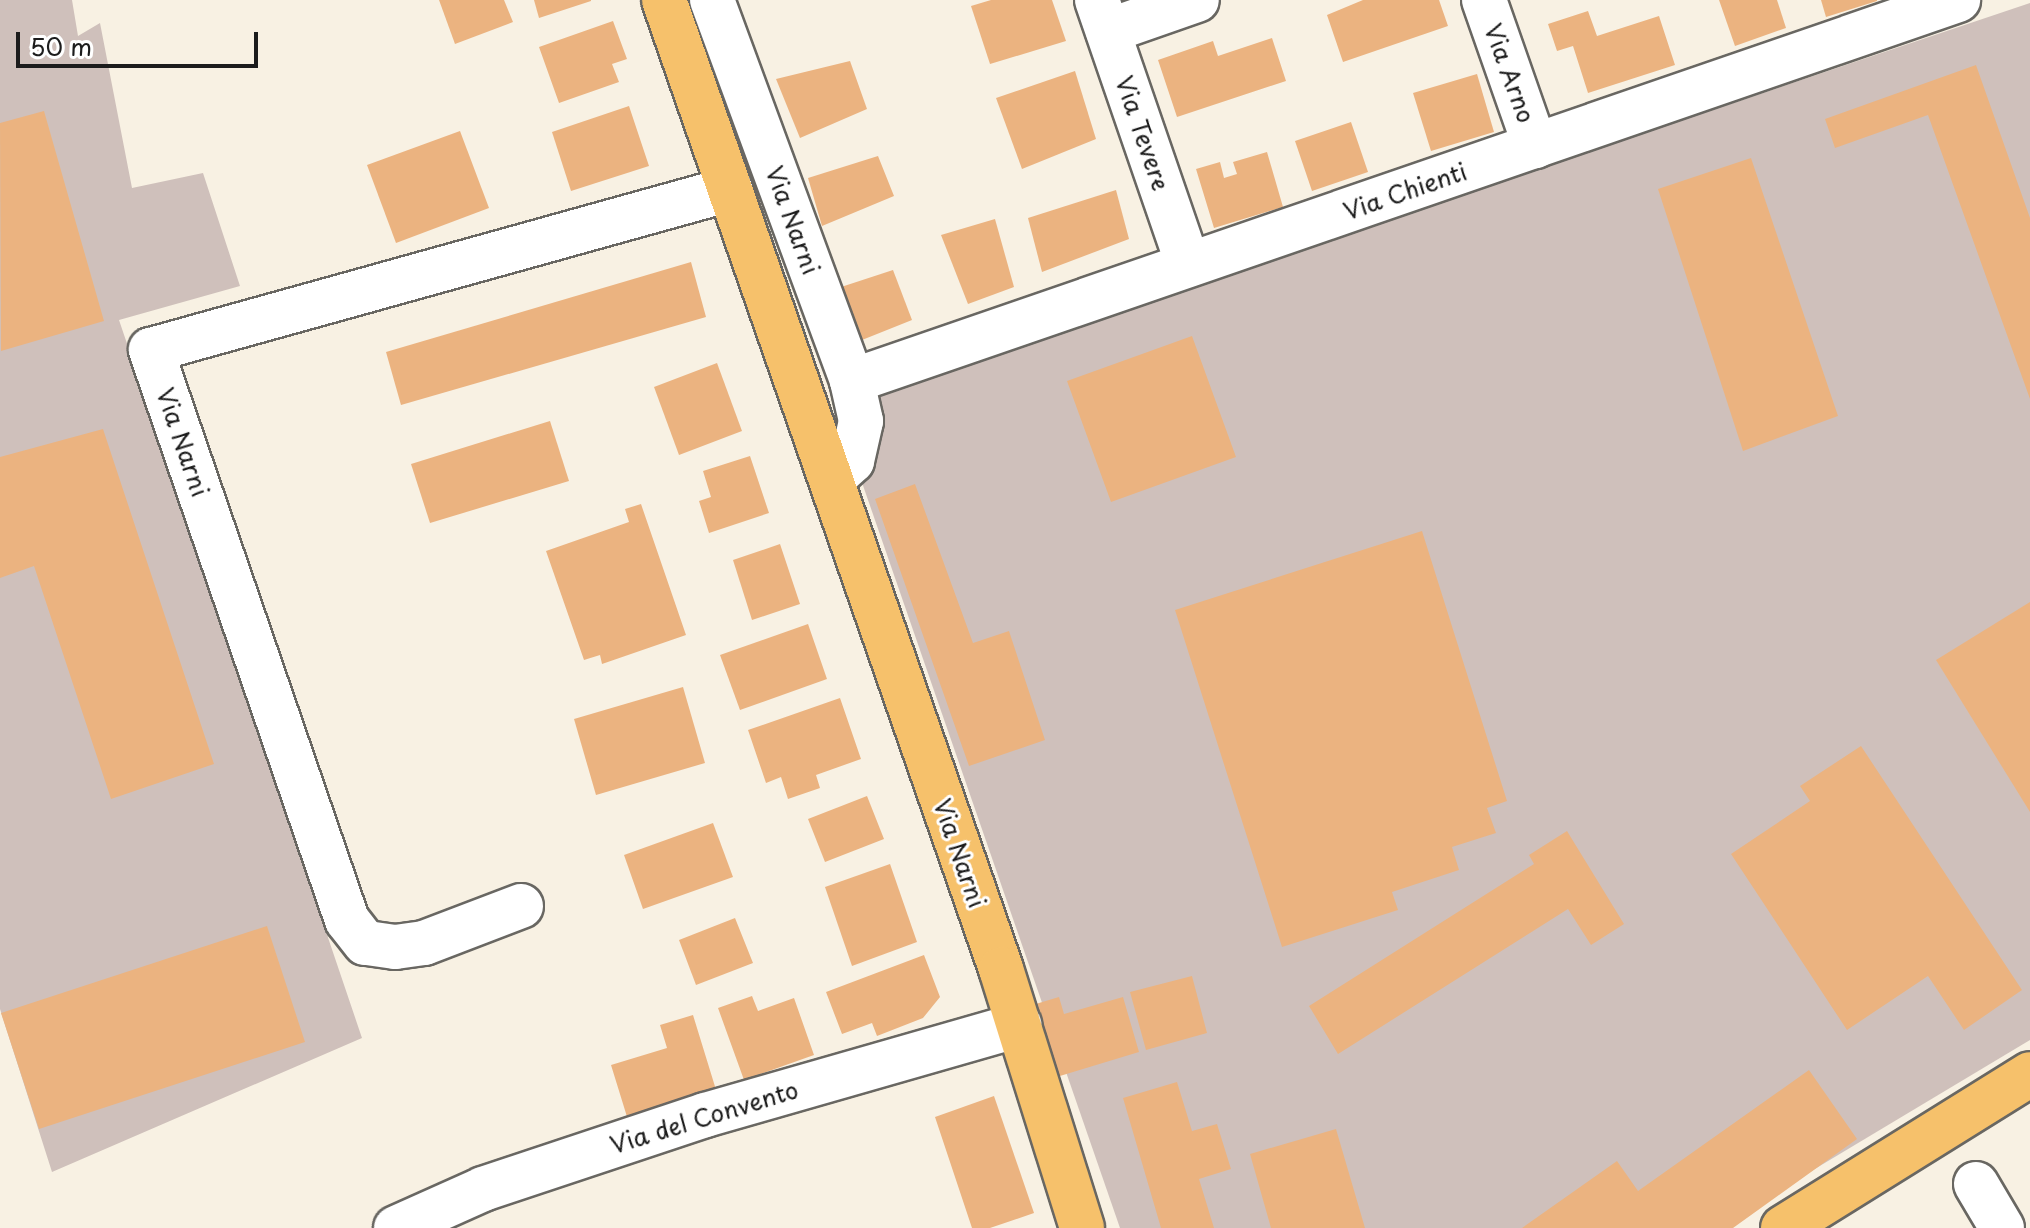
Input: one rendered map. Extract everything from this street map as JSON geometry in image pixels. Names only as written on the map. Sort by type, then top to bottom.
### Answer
[{"type":"main road","name":"Via Narni","points":[[664,0],[1019,1025],[1082,1228]]},
{"type":"main road","points":[[1783,1228],[2030,1074]]},
{"type":"street","name":"Via Narni","points":[[712,0],[852,381],[861,421],[852,461],[831,480]]},
{"type":"street","points":[[1103,15],[1197,0]]},
{"type":"street","name":"Via Arno","points":[[1484,0],[1535,146]]},
{"type":"street","name":"Via Chienti","points":[[852,381],[1958,0]]},
{"type":"street","name":"Via Tevere","points":[[1103,15],[1188,265]]},
{"type":"street","name":"Via Narni","points":[[521,906],[424,943],[395,947],[365,943],[347,920],[151,350],[730,189]]},
{"type":"street","name":"Via del Convento","points":[[396,1228],[483,1189],[705,1115],[1019,1025]]},
{"type":"street","points":[[1976,1184],[2002,1228]]},
{"type":"shaded area","points":[[0,0],[72,0],[78,36],[100,23],[132,188],[203,173],[240,286],[119,320],[362,1038],[52,1172],[0,1009]]},
{"type":"shaded area","points":[[2030,3],[2030,1040],[1716,1228],[1120,1228],[858,471],[875,392]]},
{"type":"building","points":[[439,0],[504,0],[513,22],[455,44]]},
{"type":"building","points":[[534,0],[591,0],[591,1],[539,18]]},
{"type":"building","points":[[991,0],[1052,0],[1066,41],[990,64],[971,6]]},
{"type":"building","points":[[1363,0],[1439,0],[1448,26],[1343,62],[1327,15]]},
{"type":"building","points":[[1719,0],[1777,0],[1786,28],[1735,46]]},
{"type":"building","points":[[1821,0],[1877,0],[1877,1],[1826,17]]},
{"type":"building","points":[[1588,11],[1597,36],[1659,16],[1675,65],[1588,93],[1573,46],[1557,51],[1548,24]]},
{"type":"building","points":[[613,21],[627,59],[612,64],[619,82],[559,103],[539,47]]},
{"type":"building","points":[[1272,38],[1286,81],[1177,117],[1158,60],[1213,41],[1218,56]]},
{"type":"building","points":[[850,61],[867,109],[800,138],[776,79]]},
{"type":"building","points":[[1976,65],[2030,218],[2030,399],[1928,115],[1835,148],[1825,119]]},
{"type":"building","points":[[1075,71],[1096,139],[1022,169],[996,98]]},
{"type":"building","points":[[1477,74],[1494,132],[1431,151],[1413,93]]},
{"type":"building","points":[[629,106],[649,166],[571,191],[552,132]]},
{"type":"building","points":[[44,111],[104,321],[1,351],[0,123]]},
{"type":"building","points":[[1351,122],[1368,172],[1312,191],[1295,141]]},
{"type":"building","points":[[460,131],[489,208],[396,243],[367,165]]},
{"type":"building","points":[[1267,152],[1283,207],[1214,228],[1196,169],[1220,162],[1224,178],[1237,174],[1233,162]]},
{"type":"building","points":[[878,156],[894,196],[822,226],[808,178]]},
{"type":"building","points":[[1751,158],[1838,416],[1743,451],[1658,189]]},
{"type":"building","points":[[1116,190],[1129,239],[1042,272],[1028,218]]},
{"type":"building","points":[[995,219],[1014,287],[968,304],[941,235]]},
{"type":"building","points":[[691,262],[706,317],[401,405],[386,352]]},
{"type":"building","points":[[893,270],[912,320],[857,342],[835,289]]},
{"type":"building","points":[[1192,336],[1236,457],[1111,502],[1067,381]]},
{"type":"building","points":[[717,363],[742,431],[679,455],[654,387]]},
{"type":"building","points":[[550,421],[569,481],[430,523],[411,464]]},
{"type":"building","points":[[103,429],[214,764],[111,799],[34,566],[0,578],[0,457]]},
{"type":"building","points":[[750,456],[769,513],[709,533],[699,501],[711,497],[703,471]]},
{"type":"building","points":[[915,484],[973,643],[1009,631],[1045,740],[969,766],[875,499]]},
{"type":"building","points":[[641,504],[686,635],[602,664],[600,655],[584,660],[546,551],[629,522],[625,509]]},
{"type":"building","points":[[1422,531],[1507,801],[1487,808],[1496,833],[1452,847],[1459,870],[1392,892],[1398,910],[1282,947],[1175,610]]},
{"type":"building","points":[[780,544],[800,604],[752,620],[733,560]]},
{"type":"building","points":[[2030,602],[2030,812],[1936,660]]},
{"type":"building","points":[[808,624],[827,679],[740,710],[720,655]]},
{"type":"building","points":[[683,687],[705,763],[596,795],[574,719]]},
{"type":"building","points":[[840,698],[861,759],[816,775],[820,788],[788,799],[781,777],[766,783],[748,730]]},
{"type":"building","points":[[1861,746],[2022,990],[1964,1030],[1928,976],[1847,1030],[1731,854],[1810,801],[1800,786]]},
{"type":"building","points":[[867,796],[884,839],[825,862],[808,819]]},
{"type":"building","points":[[713,823],[733,877],[643,909],[624,855]]},
{"type":"building","points":[[1567,831],[1624,924],[1591,945],[1568,909],[1338,1054],[1309,1006],[1534,864],[1529,855]]},
{"type":"building","points":[[890,864],[917,942],[852,966],[825,887]]},
{"type":"building","points":[[735,918],[753,963],[696,985],[679,940]]},
{"type":"building","points":[[267,926],[305,1042],[39,1129],[1,1013]]},
{"type":"building","points":[[924,955],[940,997],[923,1018],[877,1036],[872,1023],[842,1034],[826,992]]},
{"type":"building","points":[[1192,976],[1207,1033],[1146,1050],[1130,992]]},
{"type":"building","points":[[752,996],[758,1011],[794,998],[814,1055],[744,1080],[718,1008]]},
{"type":"building","points":[[1059,997],[1064,1014],[1123,997],[1139,1052],[1050,1079],[1029,1006]]},
{"type":"building","points":[[693,1015],[717,1093],[628,1120],[611,1065],[667,1048],[660,1025]]},
{"type":"building","points":[[1809,1070],[1857,1139],[1733,1228],[1522,1228],[1617,1161],[1638,1191]]},
{"type":"building","points":[[1177,1082],[1192,1131],[1217,1124],[1231,1169],[1199,1179],[1214,1228],[1161,1228],[1123,1098]]},
{"type":"building","points":[[994,1096],[1034,1213],[990,1228],[972,1228],[935,1117]]},
{"type":"building","points":[[1336,1129],[1365,1228],[1271,1228],[1250,1154]]}]
